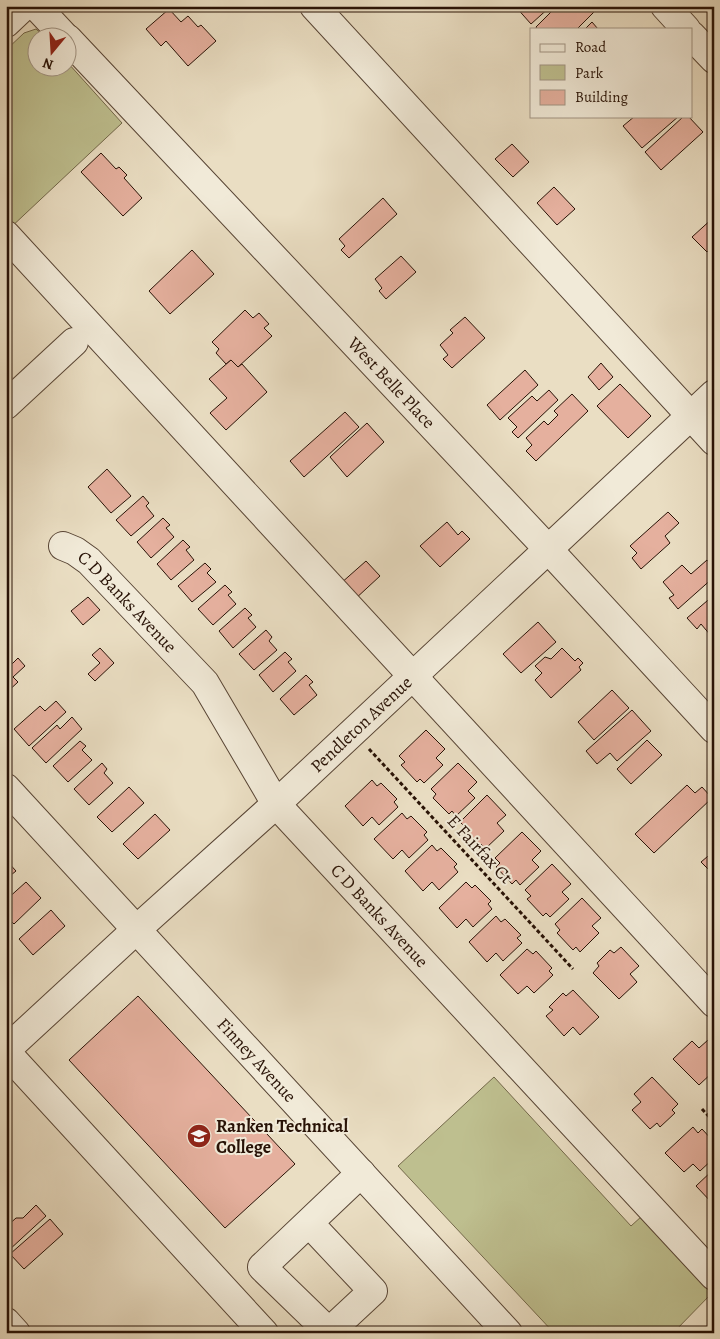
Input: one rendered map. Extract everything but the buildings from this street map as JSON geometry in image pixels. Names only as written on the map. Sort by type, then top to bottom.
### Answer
[{"type":"street","points":[[6,23],[24,6]]},
{"type":"street","name":"West Belle Place","points":[[36,6],[57,28]]},
{"type":"street","points":[[314,6],[714,441]]},
{"type":"street","points":[[665,6],[685,28]]},
{"type":"street","points":[[692,36],[714,60]]},
{"type":"street","name":"West Belle Place","points":[[78,50],[548,549],[714,729]]},
{"type":"street","points":[[6,235],[714,1003]]},
{"type":"street","points":[[6,405],[74,342]]},
{"type":"street","name":"Pendleton Avenue","points":[[6,1051],[413,677],[714,394]]},
{"type":"street","name":"C D Banks Avenue","points":[[63,546],[75,550],[89,561],[205,684],[276,804],[714,1276]]},
{"type":"street","name":"Finney Avenue","points":[[6,788],[508,1333]]},
{"type":"street","points":[[6,1051],[264,1333]]},
{"type":"street","points":[[308,1223],[361,1173]]},
{"type":"street","points":[[6,1322],[16,1333]]},
{"type":"path","name":"E Fairfax Ct","points":[[367,748],[572,969]]},
{"type":"path","points":[[702,1109],[714,1122]]},
{"type":"green space","points":[[28,32],[28,78],[78,78],[78,74],[122,123],[8,230],[6,228],[6,50],[24,33]]},
{"type":"green space","points":[[494,1077],[631,1226],[642,1216],[712,1293],[673,1333],[554,1333],[398,1166]]},
{"type":"place","name":"Ranken Technical College","points":[[199,1136]]}]
